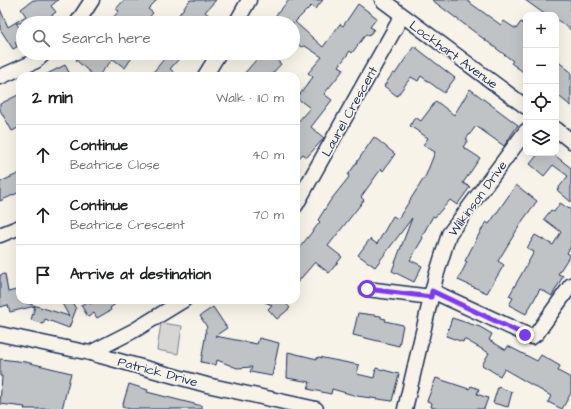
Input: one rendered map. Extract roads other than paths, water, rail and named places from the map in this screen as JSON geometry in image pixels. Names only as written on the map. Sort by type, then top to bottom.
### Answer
[{"type":"street","points":[[82,16],[92,0]]},
{"type":"street","points":[[240,16],[249,0]]},
{"type":"street","name":"Lockhart Avenue","points":[[382,0],[523,105]]},
{"type":"street","name":"Laurel Crescent","points":[[300,198],[402,16]]},
{"type":"street","points":[[0,77],[37,60]]},
{"type":"street","points":[[207,72],[215,60]]},
{"type":"street","points":[[559,131],[571,141]]},
{"type":"street","name":"Wilkinson Drive","points":[[405,409],[431,294],[449,234],[523,135]]},
{"type":"street","points":[[0,235],[16,229]]},
{"type":"street","points":[[367,289],[431,294],[532,337],[571,285]]},
{"type":"street","points":[[90,353],[135,330],[177,304]]},
{"type":"street","name":"Patrick Drive","points":[[0,334],[90,353],[207,385],[316,409]]}]
